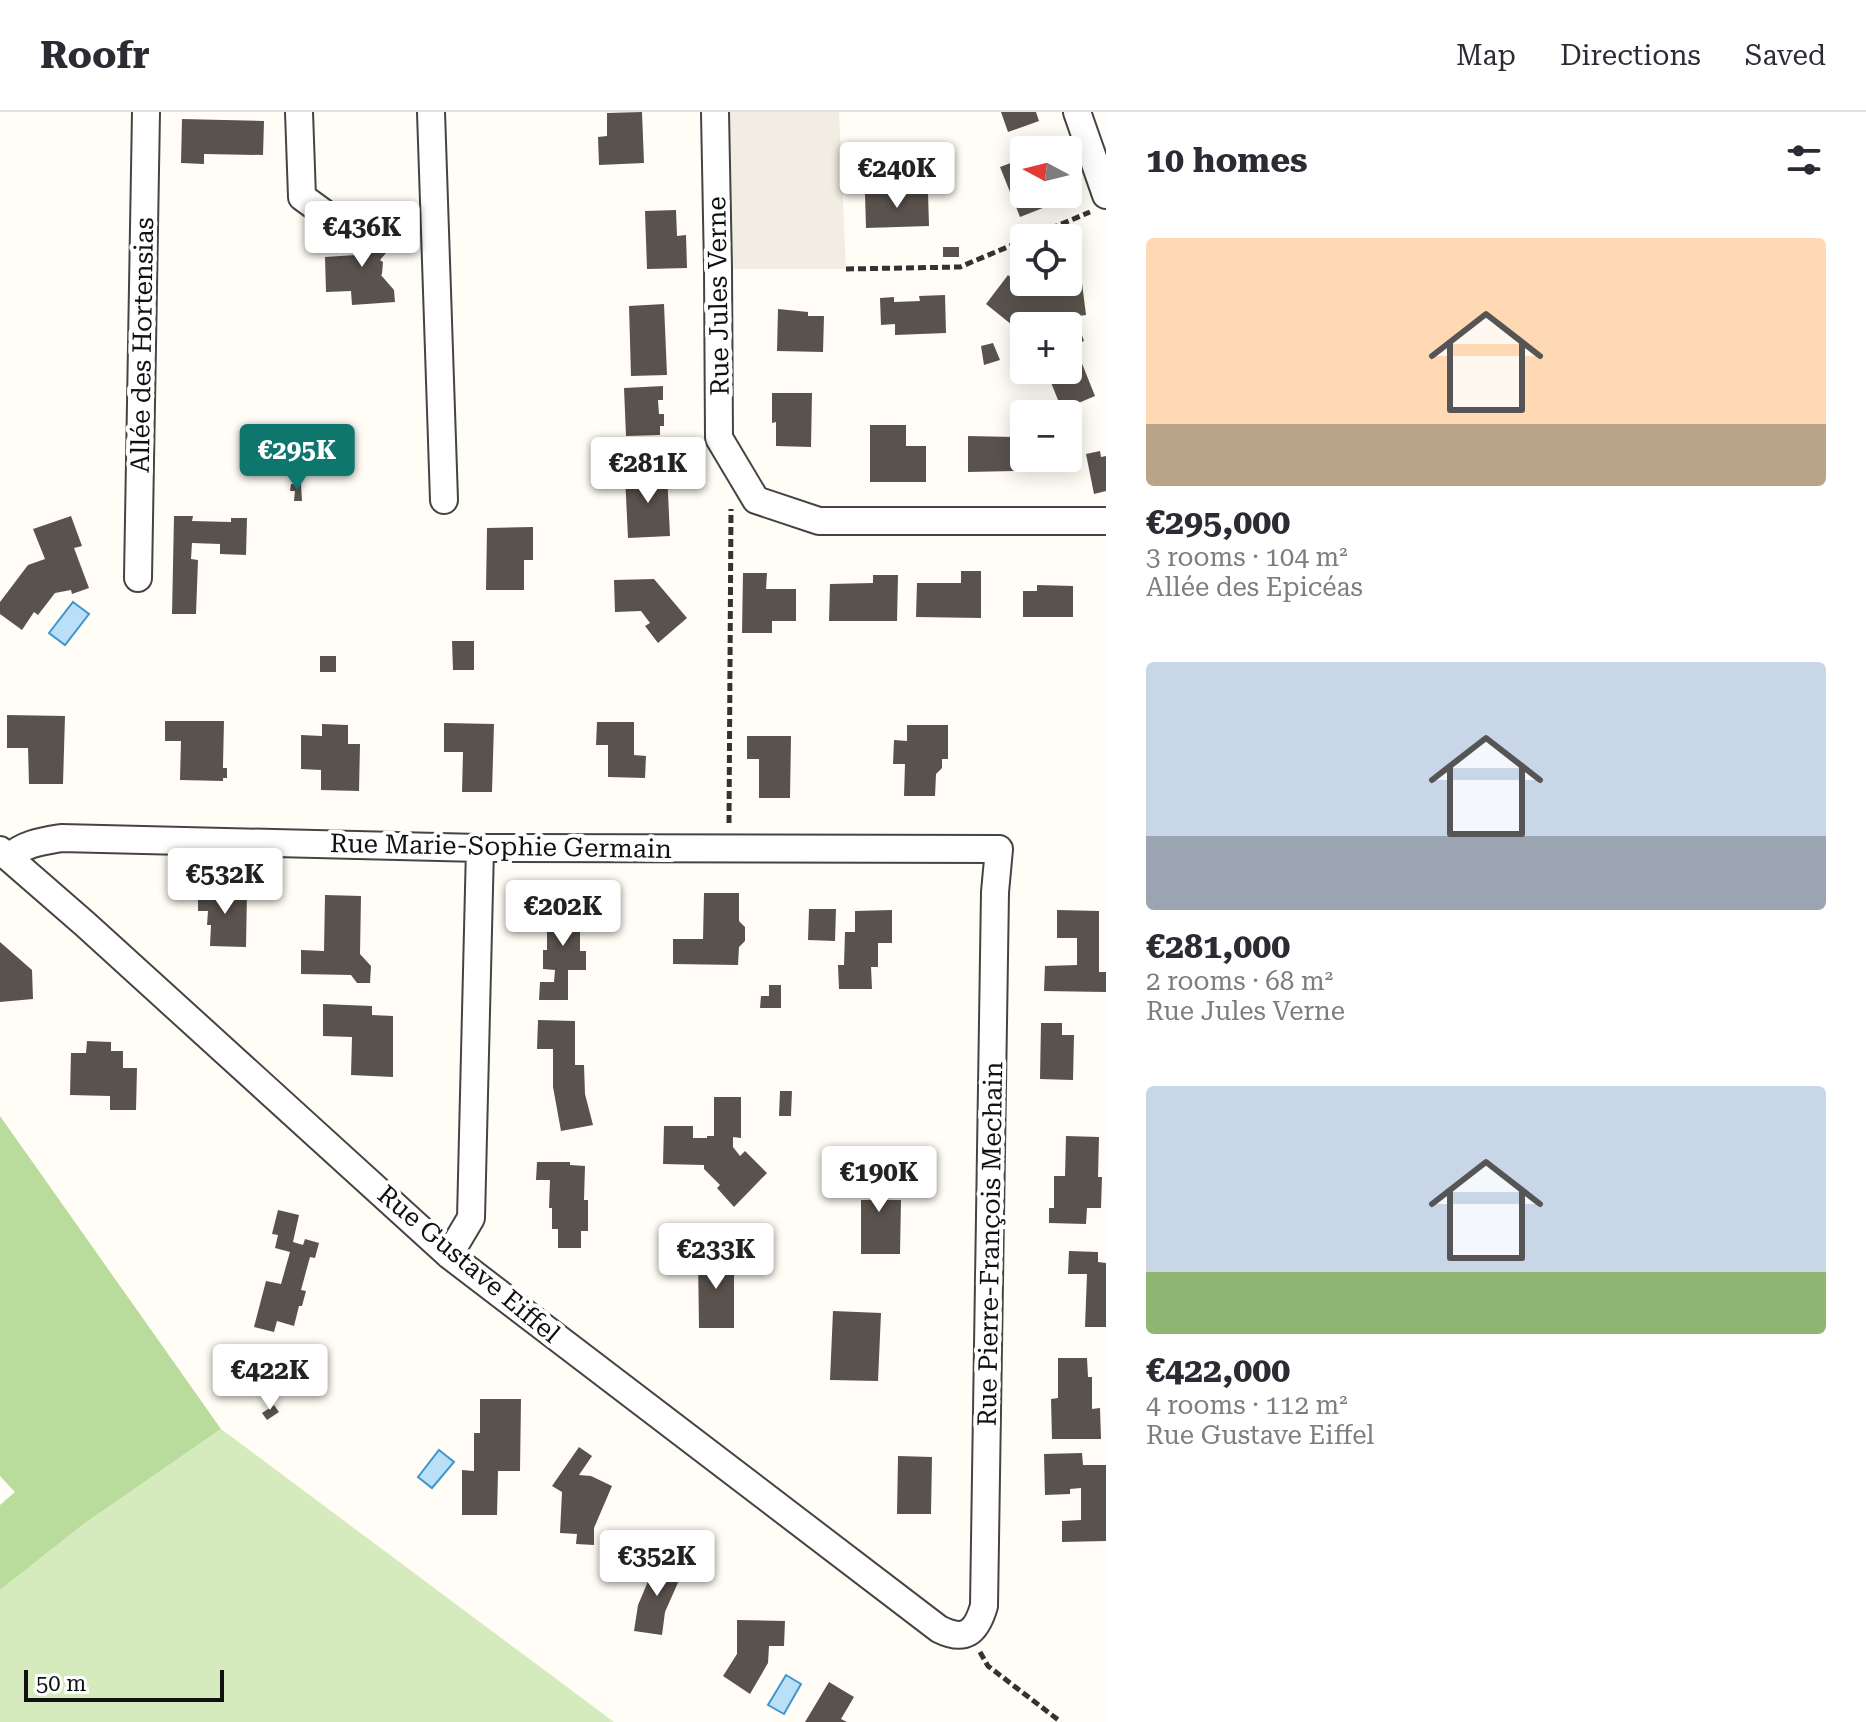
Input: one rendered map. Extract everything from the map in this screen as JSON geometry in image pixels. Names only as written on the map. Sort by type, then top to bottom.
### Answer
[{"type":"street","name":"Allée des Hortensias","points":[[138,578],[146,112]]},
{"type":"street","points":[[299,112],[302,197],[324,213]]},
{"type":"street","points":[[431,112],[444,500]]},
{"type":"street","name":"Rue Jules Verne","points":[[715,112],[719,438],[756,500],[819,521],[1106,521]]},
{"type":"street","points":[[1077,112],[1100,203]]},
{"type":"street","name":"Rue Marie-Sophie Germain","points":[[5,854],[61,838],[480,848],[999,849]]},
{"type":"street","points":[[449,1255],[471,1218],[480,848]]},
{"type":"street","name":"Rue Pierre-François Mechain","points":[[968,1634],[975,1627],[984,1606],[995,908],[999,849]]},
{"type":"street","name":"Rue Gustave Eiffel","points":[[5,854],[449,1255],[922,1617],[949,1634],[968,1634]]},
{"type":"path","points":[[1057,224],[1100,203]]},
{"type":"path","points":[[846,269],[960,267],[1010,246]]},
{"type":"path","points":[[728,848],[731,506]]},
{"type":"path","points":[[968,1634],[988,1666],[1061,1722]]},
{"type":"green space","points":[[0,1116],[221,1429],[85,1523],[0,1590],[0,1505],[15,1492],[0,1476]]},
{"type":"green space","points":[[221,1429],[614,1722],[0,1722],[0,1590],[85,1523]]},
{"type":"shaded area","points":[[715,112],[839,112],[846,269],[718,269]]},
{"type":"water","points":[[73,602],[89,614],[65,645],[49,633]]},
{"type":"water","points":[[439,1450],[454,1462],[432,1488],[418,1477]]},
{"type":"water","points":[[786,1675],[801,1684],[784,1714],[768,1705]]},
{"type":"building","points":[[642,112],[644,163],[599,165],[598,137],[607,136],[607,113]]},
{"type":"building","points":[[1001,112],[1036,112],[1039,121],[1008,132]]},
{"type":"building","points":[[182,119],[264,121],[263,155],[204,154],[204,164],[181,163]]},
{"type":"building","points":[[1010,163],[1010,192],[1000,167]]},
{"type":"building","points":[[928,192],[929,226],[866,228],[865,194]]},
{"type":"building","points":[[1016,208],[1043,208],[1020,217]]},
{"type":"building","points":[[676,210],[677,236],[686,235],[687,268],[647,269],[645,211]]},
{"type":"building","points":[[392,230],[393,245],[380,260],[383,262],[381,275],[394,290],[395,302],[352,305],[351,291],[326,292],[325,257],[356,255],[349,249],[349,232]]},
{"type":"building","points":[[943,247],[959,247],[959,257],[943,257]]},
{"type":"building","points":[[1008,275],[1010,296],[1082,296],[1082,283],[1086,315],[1082,316],[1082,312],[1010,312],[1010,323],[986,304]]},
{"type":"building","points":[[945,295],[946,333],[895,335],[895,324],[881,325],[880,298],[894,297],[894,302],[920,301],[919,296]]},
{"type":"building","points":[[664,304],[667,375],[631,376],[629,306]]},
{"type":"building","points":[[778,309],[808,312],[808,316],[824,316],[823,352],[777,351]]},
{"type":"building","points":[[993,343],[1000,360],[984,365],[981,346]]},
{"type":"building","points":[[1082,364],[1095,396],[1082,402],[1058,400],[1052,384],[1082,384]]},
{"type":"building","points":[[663,386],[663,400],[658,400],[659,414],[664,414],[660,435],[626,436],[624,388]]},
{"type":"building","points":[[772,393],[812,393],[811,447],[776,446]]},
{"type":"building","points":[[870,425],[906,425],[906,446],[926,446],[926,482],[870,482]]},
{"type":"building","points":[[968,436],[1010,437],[1010,471],[968,472]]},
{"type":"building","points":[[1100,451],[1101,457],[1106,456],[1106,491],[1094,494],[1086,454]]},
{"type":"building","points":[[667,472],[670,536],[628,538],[625,475]]},
{"type":"building","points":[[291,484],[301,484],[302,501],[294,501],[295,491],[290,491]]},
{"type":"building","points":[[71,516],[82,546],[74,548],[89,588],[72,594],[71,590],[55,593],[38,615],[34,612],[22,630],[0,614],[0,602],[28,565],[45,559],[33,529]]},
{"type":"building","points":[[174,516],[193,516],[192,521],[231,522],[231,518],[247,518],[246,555],[220,554],[220,544],[192,543],[191,559],[198,560],[196,614],[172,614]]},
{"type":"building","points":[[533,527],[533,560],[524,560],[524,590],[486,590],[487,528]]},
{"type":"building","points":[[961,571],[981,571],[981,618],[916,617],[917,583],[961,583]]},
{"type":"building","points":[[743,573],[767,573],[766,589],[796,589],[796,621],[772,621],[772,633],[742,633]]},
{"type":"building","points":[[873,575],[898,575],[897,621],[829,621],[830,584],[873,583]]},
{"type":"building","points":[[654,579],[687,618],[658,643],[645,626],[650,623],[641,611],[615,612],[614,580]]},
{"type":"building","points":[[1037,585],[1073,586],[1073,617],[1023,617],[1023,591],[1037,591]]},
{"type":"building","points":[[452,641],[474,641],[474,670],[453,670]]},
{"type":"building","points":[[320,656],[336,656],[336,672],[320,672]]},
{"type":"building","points":[[7,715],[65,716],[63,784],[29,784],[28,748],[7,748]]},
{"type":"building","points":[[165,721],[224,721],[223,768],[227,768],[227,778],[223,781],[180,780],[181,741],[165,741]]},
{"type":"building","points":[[597,722],[634,722],[634,755],[646,756],[645,778],[608,777],[608,745],[596,745]]},
{"type":"building","points":[[444,723],[494,724],[492,792],[462,792],[463,752],[444,752]]},
{"type":"building","points":[[322,724],[348,725],[348,744],[360,744],[359,791],[321,790],[321,770],[301,769],[301,735],[322,736]]},
{"type":"building","points":[[907,725],[948,725],[948,759],[942,759],[942,768],[936,774],[935,796],[904,796],[905,764],[893,764],[894,740],[907,741]]},
{"type":"building","points":[[747,736],[791,736],[790,798],[759,798],[759,759],[747,759]]},
{"type":"building","points":[[198,887],[247,891],[246,947],[210,946],[211,925],[207,925],[208,911],[198,911]]},
{"type":"building","points":[[704,893],[739,893],[739,921],[745,927],[745,941],[739,947],[738,965],[673,964],[673,939],[703,939]]},
{"type":"building","points":[[325,895],[361,896],[360,954],[371,966],[370,983],[357,983],[351,975],[301,974],[301,950],[324,951]]},
{"type":"building","points":[[543,908],[593,909],[593,928],[580,928],[580,951],[586,951],[586,970],[568,970],[568,1000],[539,1000],[540,982],[554,982],[555,970],[543,969],[547,928],[543,928]]},
{"type":"building","points":[[809,909],[836,909],[835,941],[808,940]]},
{"type":"building","points":[[892,910],[892,943],[878,943],[878,967],[871,967],[872,989],[839,989],[838,965],[844,965],[845,932],[855,932],[855,911]]},
{"type":"building","points":[[1057,910],[1099,911],[1099,972],[1106,972],[1106,992],[1044,991],[1045,966],[1077,965],[1077,938],[1057,938]]},
{"type":"building","points":[[0,942],[32,970],[33,999],[0,1002]]},
{"type":"building","points":[[769,985],[781,985],[781,1008],[760,1008],[761,996],[769,996]]},
{"type":"building","points":[[323,1004],[372,1006],[372,1015],[393,1016],[393,1077],[351,1075],[352,1037],[323,1036]]},
{"type":"building","points":[[538,1020],[575,1021],[575,1065],[584,1065],[585,1094],[593,1125],[561,1131],[553,1087],[553,1049],[537,1049]]},
{"type":"building","points":[[1041,1023],[1062,1023],[1062,1035],[1074,1035],[1073,1080],[1040,1079]]},
{"type":"building","points":[[87,1041],[111,1042],[111,1051],[123,1051],[123,1068],[137,1068],[136,1110],[110,1110],[110,1096],[70,1095],[71,1053],[86,1053]]},
{"type":"building","points":[[780,1091],[792,1091],[791,1116],[779,1116]]},
{"type":"building","points":[[714,1097],[741,1097],[741,1138],[733,1137],[733,1147],[740,1156],[745,1151],[767,1173],[734,1207],[717,1188],[720,1185],[704,1169],[704,1165],[663,1164],[664,1126],[693,1126],[693,1138],[714,1136]]},
{"type":"building","points":[[1066,1136],[1099,1137],[1101,1208],[1087,1208],[1086,1224],[1049,1223],[1049,1208],[1054,1208],[1054,1176],[1065,1176]]},
{"type":"building","points":[[537,1162],[570,1162],[570,1165],[585,1166],[584,1200],[588,1200],[588,1231],[581,1231],[581,1248],[558,1248],[558,1229],[552,1229],[552,1208],[549,1208],[550,1180],[536,1180]]},
{"type":"building","points":[[855,1169],[893,1169],[893,1189],[887,1189],[887,1200],[901,1200],[900,1254],[861,1254],[861,1200],[879,1200],[879,1189],[855,1189]]},
{"type":"building","points":[[278,1210],[299,1215],[293,1242],[303,1245],[305,1239],[319,1243],[315,1258],[310,1257],[301,1290],[306,1291],[294,1326],[277,1321],[274,1332],[254,1327],[266,1281],[281,1284],[290,1252],[275,1248],[278,1235],[272,1234]]},
{"type":"building","points":[[1069,1251],[1098,1252],[1098,1262],[1106,1263],[1106,1327],[1085,1327],[1087,1274],[1068,1274]]},
{"type":"building","points":[[698,1255],[734,1255],[734,1328],[699,1328]]},
{"type":"building","points":[[833,1311],[881,1313],[878,1381],[830,1380]]},
{"type":"building","points":[[1058,1358],[1087,1358],[1088,1377],[1092,1377],[1092,1409],[1100,1408],[1101,1439],[1052,1439],[1051,1399],[1058,1398]]},
{"type":"building","points":[[480,1399],[521,1399],[520,1471],[498,1471],[497,1515],[462,1515],[462,1470],[474,1471],[474,1433],[480,1433]]},
{"type":"building","points":[[274,1405],[279,1412],[267,1420],[262,1413]]},
{"type":"building","points":[[579,1447],[592,1456],[579,1475],[591,1476],[612,1486],[594,1528],[594,1545],[576,1544],[577,1534],[560,1533],[562,1492],[552,1486]]},
{"type":"building","points":[[1082,1453],[1083,1465],[1106,1465],[1106,1541],[1062,1542],[1062,1521],[1081,1520],[1081,1488],[1070,1489],[1070,1494],[1045,1495],[1044,1454]]},
{"type":"building","points":[[898,1456],[932,1457],[931,1514],[897,1514]]},
{"type":"building","points":[[658,1558],[684,1569],[665,1612],[662,1635],[634,1631],[638,1605]]},
{"type":"building","points":[[737,1620],[785,1621],[784,1646],[769,1646],[768,1663],[750,1694],[723,1676],[737,1654]]},
{"type":"building","points":[[829,1682],[854,1697],[841,1719],[847,1722],[805,1722]]}]
